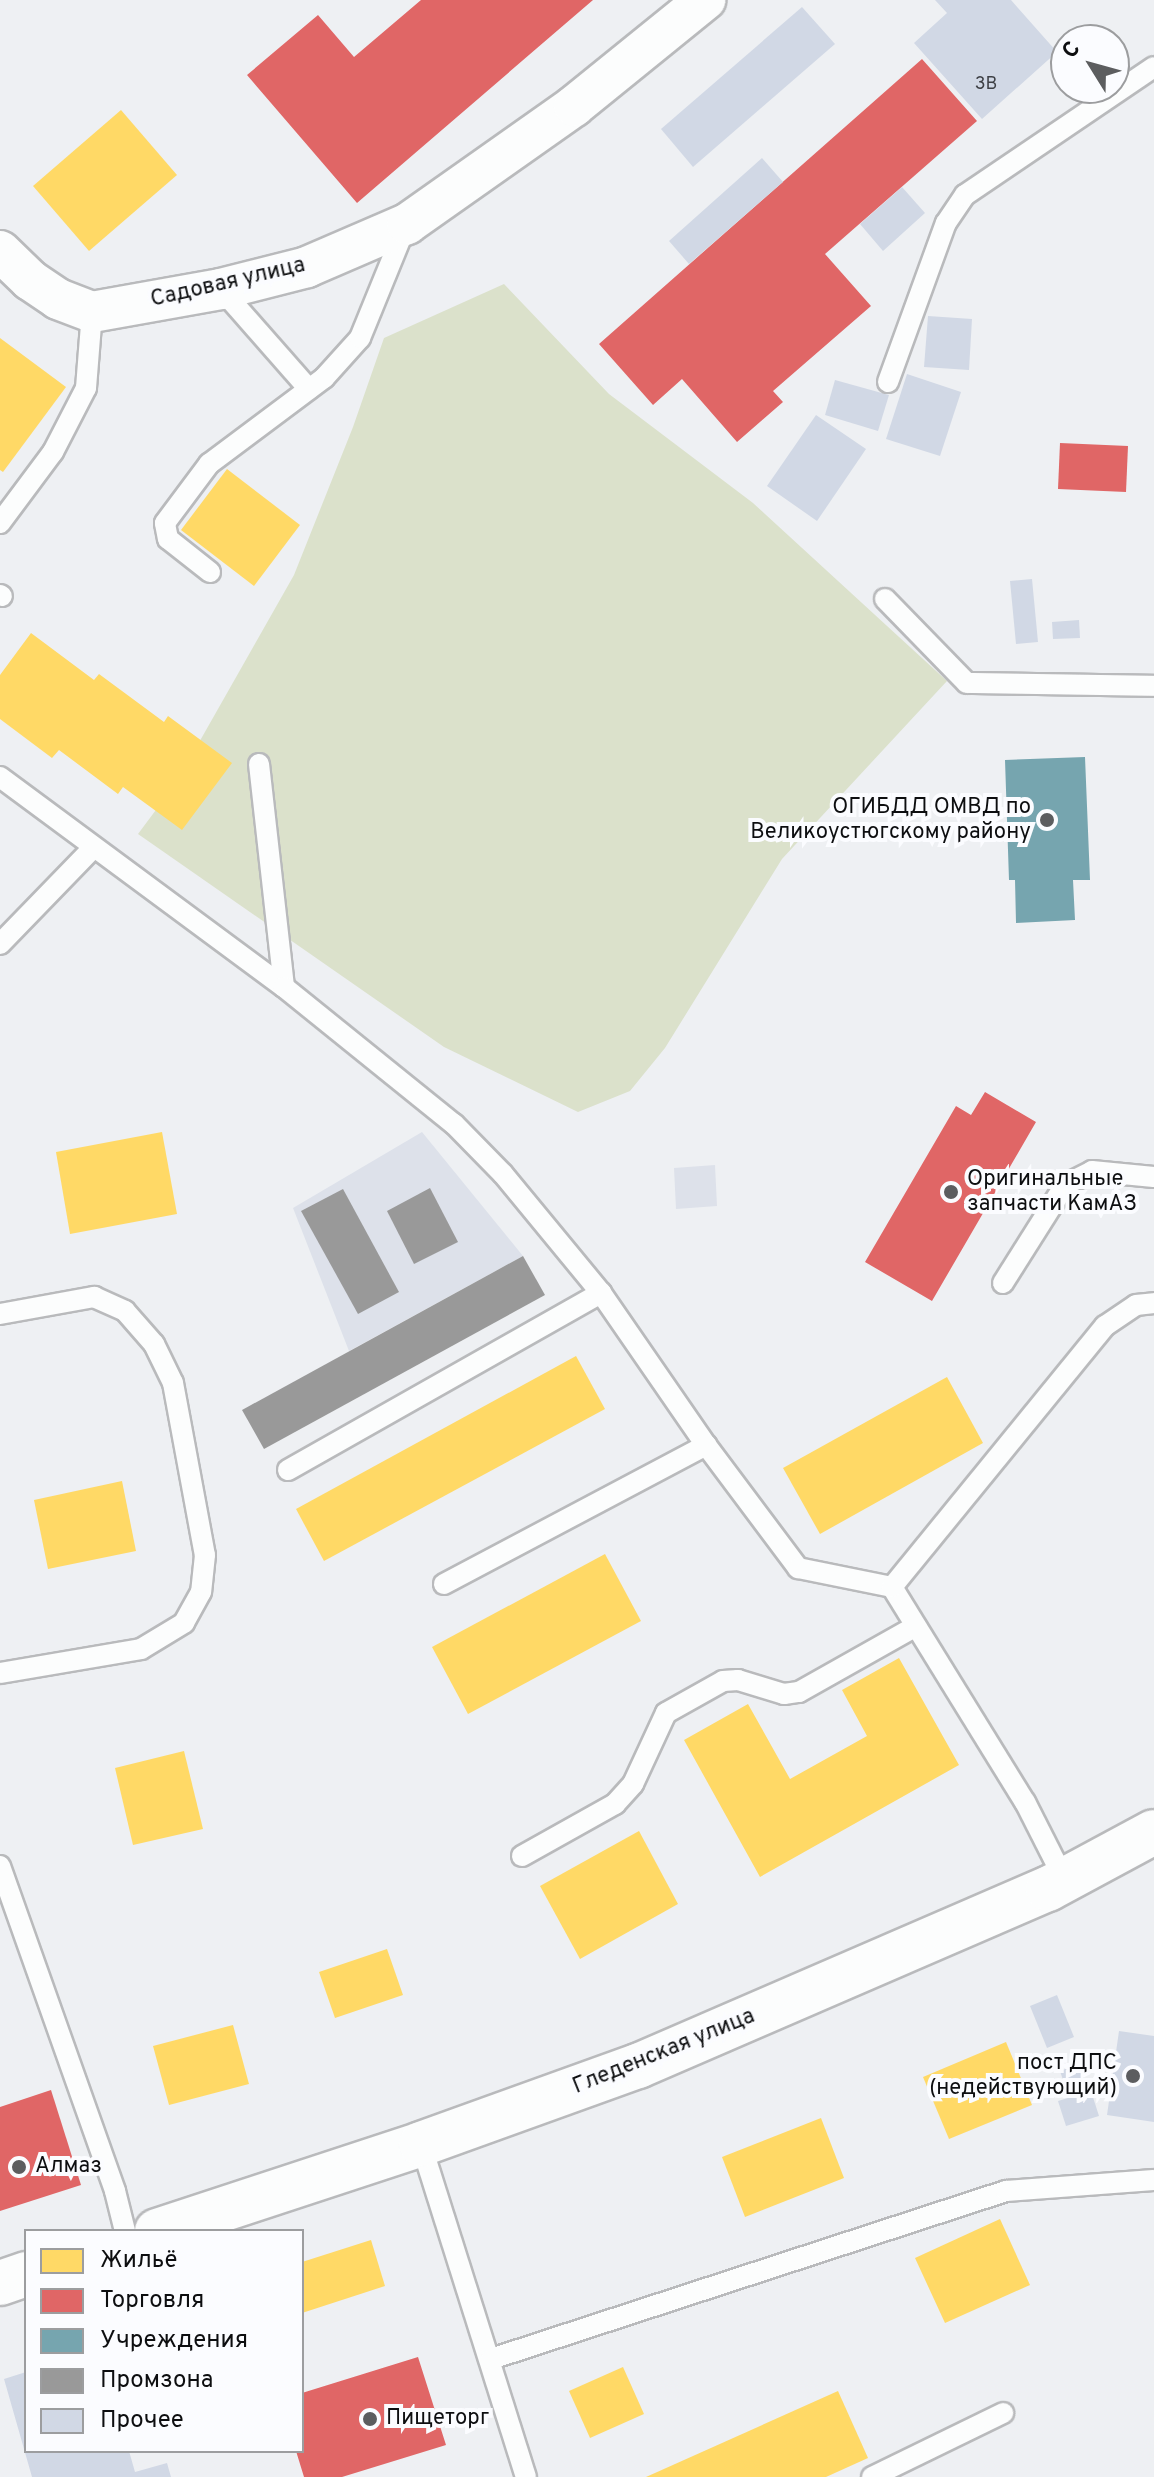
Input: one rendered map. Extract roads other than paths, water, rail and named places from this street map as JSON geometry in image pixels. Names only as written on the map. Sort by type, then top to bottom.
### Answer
[{"type":"main road","name":"Гледенская улица","points":[[163,2229],[421,2144],[638,2066],[1065,1881],[1154,1832]]},
{"type":"main road","points":[[0,2283],[24,2275]]},
{"type":"street","name":"Садовая улица","points":[[92,312],[221,289],[307,267],[407,224],[574,106],[705,0]]},
{"type":"street","points":[[0,251],[40,287],[92,312]]},
{"type":"lane","points":[[888,382],[946,223],[965,195],[1154,67]]},
{"type":"lane","points":[[210,572],[168,539],[165,523],[209,464],[309,389],[360,338],[407,224]]},
{"type":"lane","points":[[221,289],[309,389]]},
{"type":"lane","points":[[0,523],[53,452],[86,388],[92,312]]},
{"type":"lane","points":[[885,599],[967,683],[1154,686]]},
{"type":"lane","points":[[259,764],[284,987]]},
{"type":"lane","points":[[0,777],[284,987],[454,1124],[503,1174],[601,1293],[706,1445],[798,1568],[892,1587],[1025,1802],[1065,1881]]},
{"type":"lane","points":[[0,944],[93,848]]},
{"type":"lane","points":[[1003,1283],[1065,1185],[1092,1171],[1154,1177]]},
{"type":"lane","points":[[288,1470],[601,1293]]},
{"type":"lane","points":[[0,1314],[94,1297],[125,1311],[154,1344],[173,1383],[205,1555],[201,1592],[184,1623],[141,1649],[0,1673]]},
{"type":"lane","points":[[892,1587],[1105,1326],[1136,1305],[1154,1303]]},
{"type":"lane","points":[[444,1584],[706,1445]]},
{"type":"lane","points":[[522,1856],[615,1804],[633,1784],[653,1735],[666,1713],[723,1681],[738,1680],[784,1694],[799,1692],[916,1626]]},
{"type":"lane","points":[[0,1866],[115,2191],[124,2229]]},
{"type":"lane","points":[[421,2144],[526,2477]]},
{"type":"lane","points":[[491,2359],[1006,2191],[1154,2180]]},
{"type":"lane","points":[[872,2477],[1003,2413]]},
{"type":"place","name":"ОГИБДД ОМВД по Великоустюгскому району","points":[[1047,820]]},
{"type":"place","name":"Оригинальные запчасти КамАЗ","points":[[951,1192]]},
{"type":"place","name":"пост ДПС (недействующий)","points":[[1133,2076]]},
{"type":"place","name":"Алмаз","points":[[19,2167]]},
{"type":"place","name":"Пищеторг","points":[[370,2419]]}]
